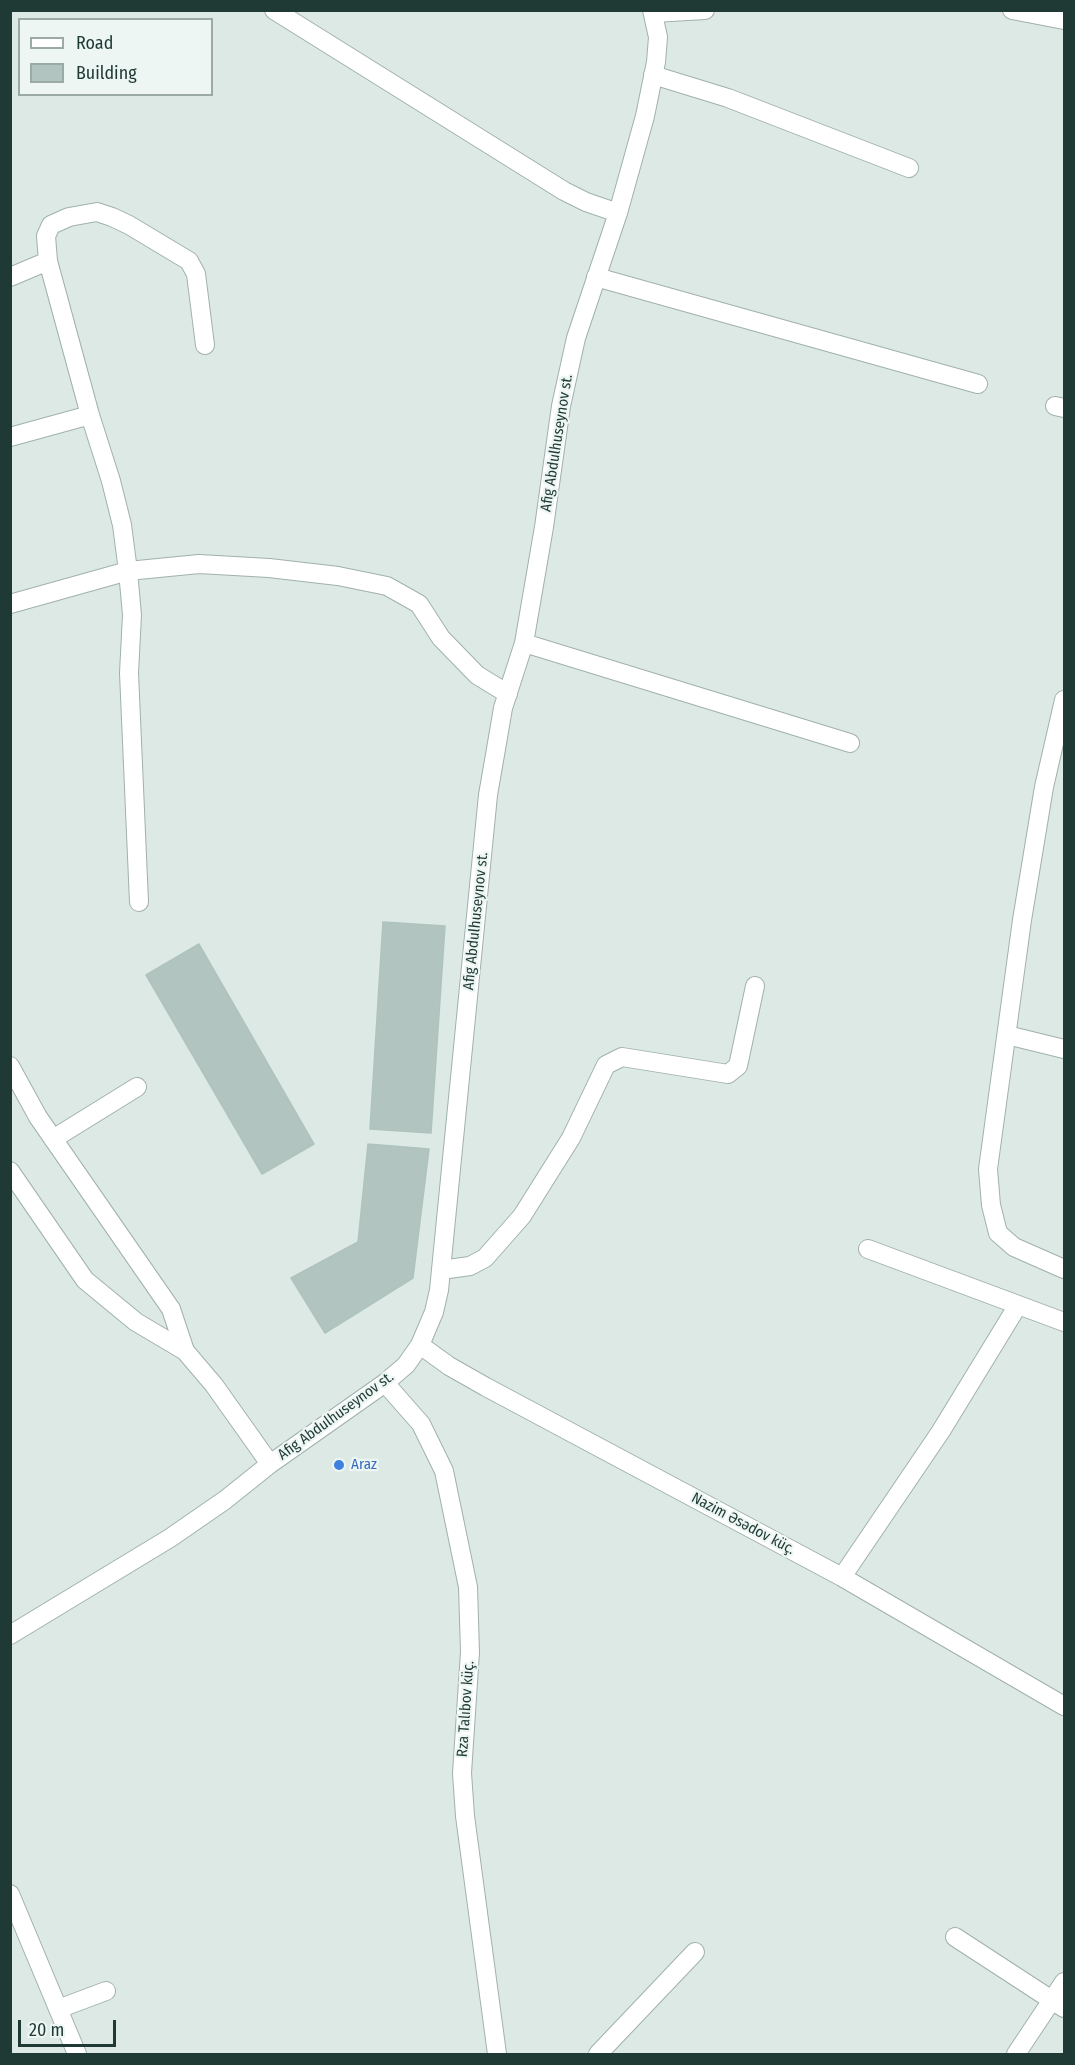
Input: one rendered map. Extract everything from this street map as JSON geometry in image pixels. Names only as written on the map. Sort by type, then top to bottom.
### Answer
[{"type":"street","points":[[274,10],[564,191],[586,202],[618,213]]},
{"type":"street","points":[[653,12],[705,10]]},
{"type":"street","points":[[1012,10],[1065,20]]},
{"type":"street","name":"Afig Abdulhuseynov st.","points":[[10,1635],[170,1538],[225,1500],[270,1464],[386,1383],[406,1365],[420,1345],[434,1312],[441,1270],[488,795],[503,708],[524,643],[544,527],[561,406],[576,338],[618,213],[645,116],[658,37],[653,12]]},
{"type":"street","points":[[653,75],[728,98],[909,168]]},
{"type":"street","points":[[140,902],[129,673],[132,615],[122,525],[48,261],[46,237],[51,225],[69,217],[97,212],[129,225],[189,261],[196,274],[204,345]]},
{"type":"street","points":[[10,278],[48,261]]},
{"type":"street","points":[[596,277],[978,384]]},
{"type":"street","points":[[10,437],[90,415]]},
{"type":"street","points":[[10,604],[128,571],[199,564],[269,568],[338,576],[387,586],[419,604],[441,638],[477,675],[508,694]]},
{"type":"street","points":[[524,643],[850,743]]},
{"type":"street","points":[[1065,700],[1044,787],[1022,920],[988,1169],[991,1205],[998,1233],[1014,1247],[1065,1269]]},
{"type":"street","points":[[441,1270],[470,1266],[485,1258],[522,1216],[571,1138],[606,1065],[622,1057],[728,1074],[738,1066],[755,986]]},
{"type":"street","points":[[1007,1035],[1065,1049]]},
{"type":"street","points":[[10,1066],[38,1117],[171,1309],[185,1351]]},
{"type":"street","points":[[53,1138],[137,1087]]},
{"type":"street","points":[[10,1172],[85,1280],[136,1322],[185,1351],[214,1385],[270,1464]]},
{"type":"street","points":[[868,1249],[1065,1322]]},
{"type":"street","points":[[842,1577],[941,1431],[1018,1305]]},
{"type":"street","name":"Nazim Əsədov küç.","points":[[420,1345],[486,1387],[842,1577],[1065,1706]]},
{"type":"street","name":"Rza Talıbov küç.","points":[[386,1383],[421,1424],[444,1471],[468,1587],[470,1652],[462,1773],[465,1816],[497,2055]]},
{"type":"street","points":[[10,1894],[77,2055]]},
{"type":"street","points":[[955,1937],[1058,2004]]},
{"type":"street","points":[[598,2055],[695,1952]]},
{"type":"street","points":[[1016,2055],[1058,2004],[1065,1982]]},
{"type":"street","points":[[58,2009],[106,1991]]},
{"type":"building","points":[[383,922],[445,926],[431,1133],[370,1129]]},
{"type":"building","points":[[199,944],[314,1144],[262,1174],[146,975]]},
{"type":"building","points":[[368,1144],[429,1149],[413,1278],[325,1333],[291,1278],[358,1242]]},
{"type":"place","name":"Araz","points":[[339,1465]]}]
